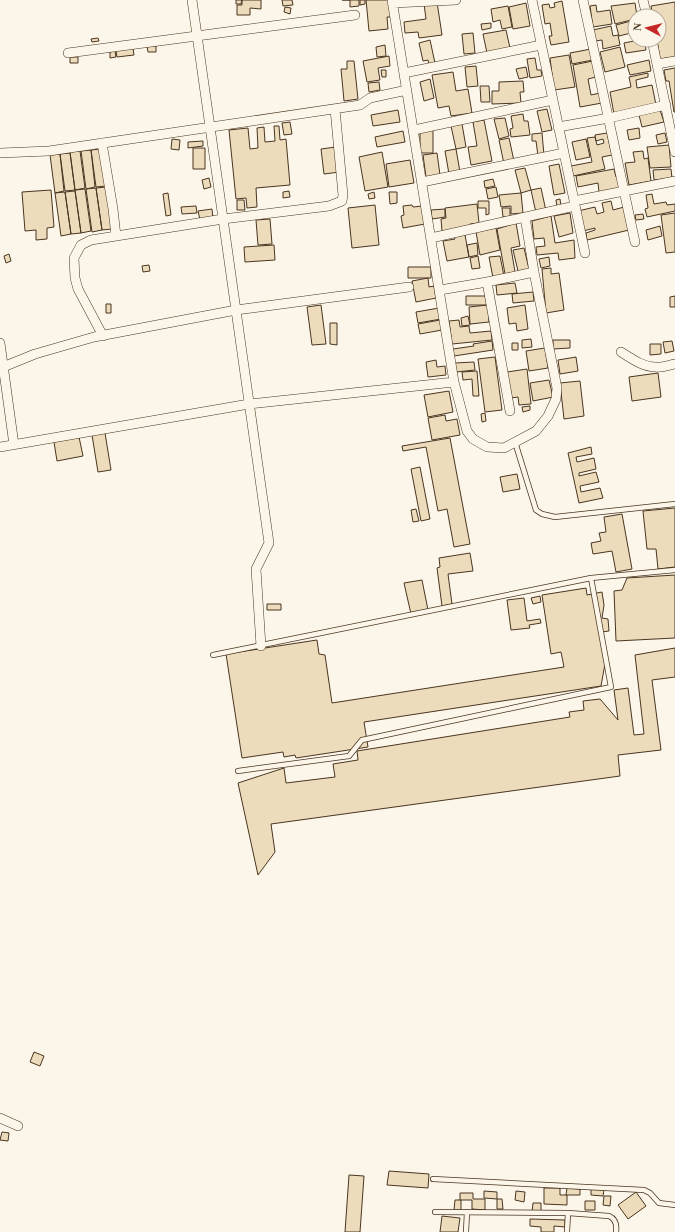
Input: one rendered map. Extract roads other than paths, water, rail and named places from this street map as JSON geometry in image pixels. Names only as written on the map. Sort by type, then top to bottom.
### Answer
[{"type":"street","points":[[192,0],[269,543],[256,569],[261,646]]},
{"type":"street","points":[[456,0],[392,2],[454,382],[467,431],[473,439],[487,448],[504,448],[536,431],[548,416],[556,399],[557,388],[524,217]]},
{"type":"street","points":[[532,0],[585,253]]},
{"type":"street","points":[[584,0],[635,242]]},
{"type":"street","points":[[68,53],[355,15]]},
{"type":"street","points":[[404,73],[541,45]]},
{"type":"street","points":[[654,48],[675,152]]},
{"type":"street","points":[[657,64],[675,61]]},
{"type":"street","points":[[0,153],[49,151],[360,106],[370,98],[407,90]]},
{"type":"street","points":[[414,130],[553,100]]},
{"type":"street","points":[[558,127],[609,118],[666,105]]},
{"type":"street","points":[[103,336],[78,289],[74,278],[74,258],[81,245],[91,240],[223,219],[329,206],[342,201],[341,165],[335,109]]},
{"type":"street","points":[[102,143],[116,236]]},
{"type":"street","points":[[422,182],[564,153]]},
{"type":"street","points":[[431,238],[524,217],[625,191],[675,181]]},
{"type":"street","points":[[440,290],[534,272]]},
{"type":"street","points":[[487,282],[510,411]]},
{"type":"street","points":[[3,367],[35,354],[103,336],[236,310],[409,287]]},
{"type":"street","points":[[0,343],[14,444]]},
{"type":"street","points":[[621,352],[632,360],[657,368],[675,364]]},
{"type":"street","points":[[0,447],[249,404],[454,382]]},
{"type":"street","points":[[0,1118],[18,1126]]},
{"type":"lane","points":[[515,442],[536,510],[542,514],[555,516],[675,504]]},
{"type":"lane","points":[[213,655],[591,578],[675,570]]},
{"type":"lane","points":[[238,771],[349,756],[362,740],[611,687],[591,578]]},
{"type":"lane","points":[[433,1179],[644,1190],[650,1193],[659,1204],[675,1205]]},
{"type":"lane","points":[[435,1212],[568,1213],[612,1217],[616,1223],[616,1232]]},
{"type":"lane","points":[[466,1232],[467,1212]]},
{"type":"lane","points":[[568,1213],[568,1232]]}]
